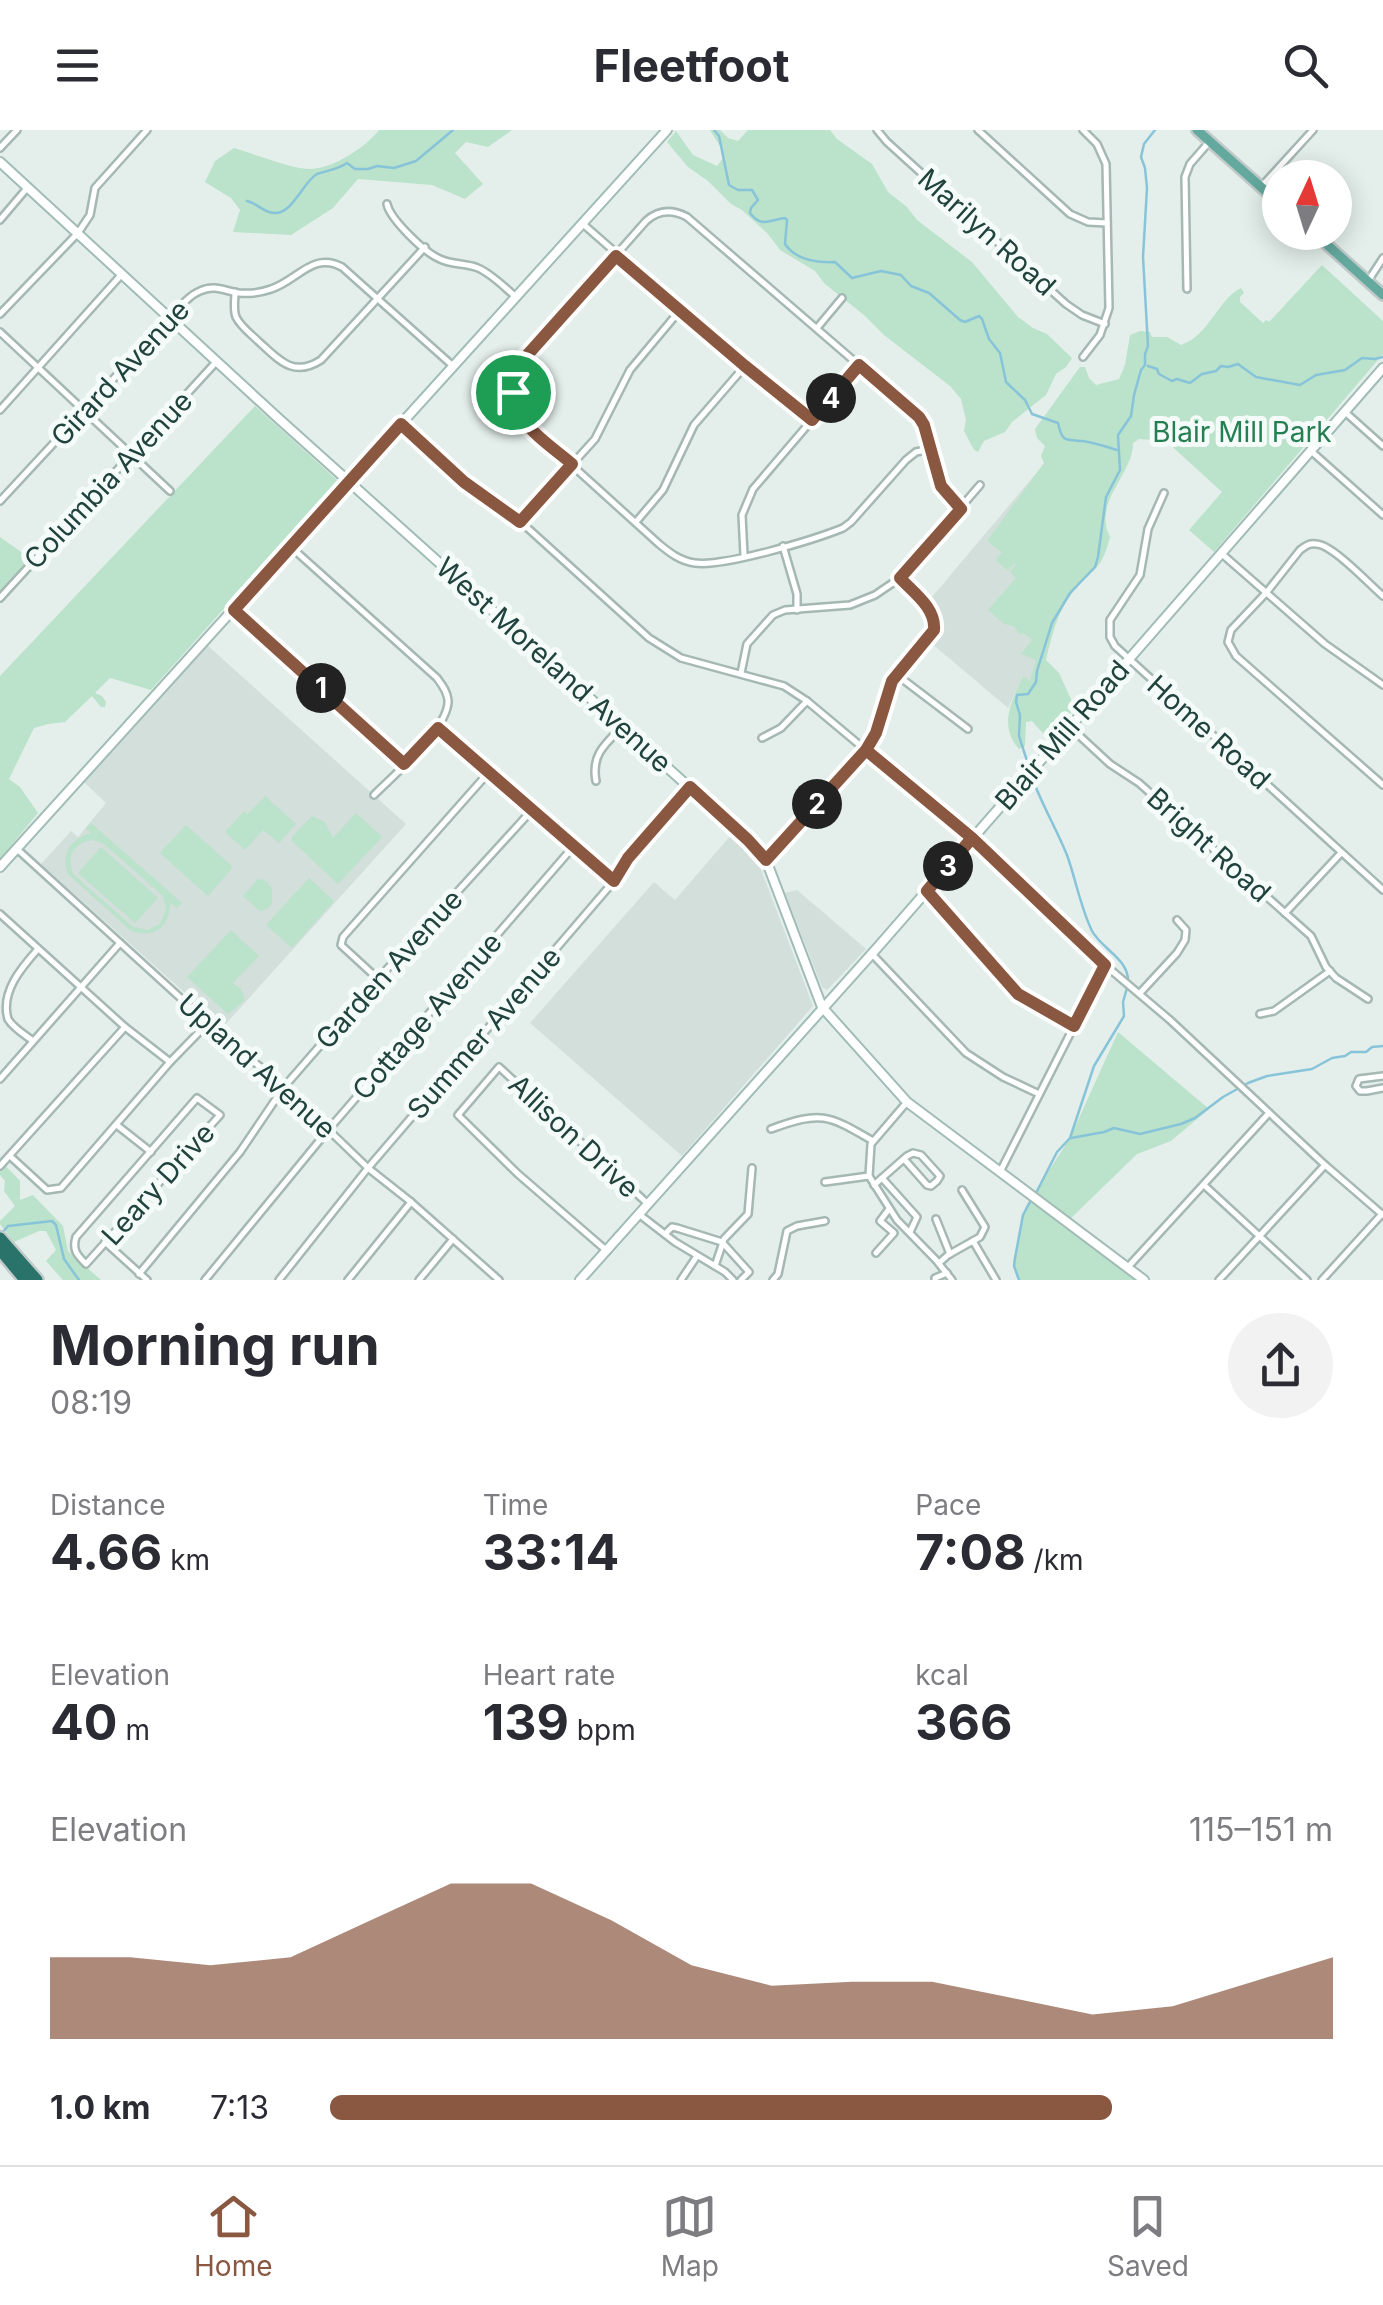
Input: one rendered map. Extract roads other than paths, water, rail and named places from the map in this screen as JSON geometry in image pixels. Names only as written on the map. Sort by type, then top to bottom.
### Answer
[{"type":"highway","points":[[2,1247],[25,1280]]},
{"type":"highway","points":[[2,1247],[36,1280]]},
{"type":"main road","points":[[1198,130],[1262,187]]},
{"type":"main road","points":[[1333,250],[1383,295]]},
{"type":"street","points":[[0,148],[18,130]]},
{"type":"street","points":[[0,314],[78,233],[90,215],[94,188],[147,130]]},
{"type":"street","points":[[0,867],[667,130]]},
{"type":"street","name":"Marilyn Road","points":[[877,130],[1066,304],[1105,324]]},
{"type":"street","points":[[978,130],[1070,214],[1088,222],[1107,223]]},
{"type":"street","points":[[1082,357],[1100,335],[1109,308],[1106,164],[1097,144],[1083,130]]},
{"type":"street","points":[[1286,160],[1313,130]]},
{"type":"street","points":[[1186,289],[1185,177],[1190,164],[1210,141]]},
{"type":"street","name":"West Moreland Avenue","points":[[0,162],[748,840],[766,860],[822,1008],[908,1102],[1144,1280]]},
{"type":"street","points":[[0,220],[28,188]]},
{"type":"street","points":[[387,204],[393,218],[424,248],[440,259],[484,271],[516,297]]},
{"type":"street","points":[[930,449],[916,452],[906,460],[843,528],[711,564],[686,561],[635,524],[518,415],[514,378],[526,357],[650,218],[663,212],[680,213],[919,417],[924,425],[941,486],[961,509]]},
{"type":"street","points":[[582,224],[812,420]]},
{"type":"street","points":[[235,292],[235,313],[242,325],[284,364],[308,367],[322,360],[424,248]]},
{"type":"street","points":[[1368,281],[1383,258]]},
{"type":"street","name":"Girard Avenue","points":[[0,502],[170,318],[202,290],[214,287],[250,294],[269,290],[308,266],[333,262],[452,366]]},
{"type":"street","points":[[0,410],[122,274]]},
{"type":"street","points":[[816,328],[842,298]]},
{"type":"street","points":[[520,522],[600,432],[630,370],[681,309]]},
{"type":"street","points":[[0,332],[170,491]]},
{"type":"street","name":"Columbia Avenue","points":[[0,598],[217,362]]},
{"type":"street","points":[[744,556],[742,523],[753,489],[859,365]]},
{"type":"street","points":[[635,524],[663,490],[694,425],[745,366]]},
{"type":"street","name":"Blair Mill Road","points":[[580,1280],[1381,374]]},
{"type":"street","points":[[1345,412],[1383,446]]},
{"type":"street","points":[[401,424],[464,482],[520,522],[649,638],[681,658],[784,686],[807,701],[972,838],[1105,965],[1382,1215],[1322,1280]]},
{"type":"street","points":[[1311,451],[1383,515]]},
{"type":"street","points":[[741,674],[747,644],[777,612],[863,601],[900,578],[980,484]]},
{"type":"street","name":"Home Road","points":[[1164,493],[1148,528],[1140,574],[1110,620],[1110,637],[1128,659],[1383,890]]},
{"type":"street","points":[[1383,596],[1327,547],[1307,545],[1231,630],[1228,642],[1231,650],[1383,786]]},
{"type":"street","points":[[784,546],[798,610]]},
{"type":"street","points":[[291,547],[446,691],[448,703],[438,728],[374,795]]},
{"type":"street","points":[[1222,554],[1325,644],[1383,685]]},
{"type":"street","points":[[766,860],[866,750],[897,675],[932,634],[935,625],[929,609],[900,578]]},
{"type":"street","points":[[234,610],[404,764]]},
{"type":"street","points":[[897,675],[968,729]]},
{"type":"street","points":[[762,738],[781,728],[807,701]]},
{"type":"street","points":[[596,781],[595,758],[622,727]]},
{"type":"street","name":"Bright Road","points":[[1069,727],[1110,764],[1139,783],[1285,913],[1342,852]]},
{"type":"street","points":[[438,728],[614,881]]},
{"type":"street","points":[[378,979],[341,944],[343,937],[489,772]]},
{"type":"street","name":"Summer Avenue","points":[[278,1280],[690,787]]},
{"type":"street","name":"Garden Avenue","points":[[139,1274],[240,1152],[284,1086],[532,810]]},
{"type":"street","name":"Cottage Avenue","points":[[204,1280],[573,846]]},
{"type":"street","name":"Upland Avenue","points":[[17,849],[208,1023],[284,1086],[368,1168],[499,1280]]},
{"type":"street","points":[[927,891],[1018,994],[1074,1026]]},
{"type":"street","points":[[1285,913],[1311,936],[1336,978],[1368,1000]]},
{"type":"street","points":[[0,914],[170,1062]]},
{"type":"street","points":[[1137,991],[1182,944],[1186,930],[1177,920]]},
{"type":"street","points":[[0,1079],[120,943]]},
{"type":"street","points":[[32,1040],[10,1023],[3,1000],[8,984],[38,949]]},
{"type":"street","points":[[872,954],[966,1053],[1002,1077],[1039,1094]]},
{"type":"street","points":[[1000,1172],[1105,965]]},
{"type":"street","points":[[1260,1014],[1274,1012],[1330,971]]},
{"type":"street","points":[[10,1156],[47,1190],[61,1188],[208,1023]]},
{"type":"street","points":[[0,1166],[125,1026]]},
{"type":"street","name":"Allison Drive","points":[[606,1251],[458,1115],[500,1067],[649,1205]]},
{"type":"street","points":[[1383,1076],[1359,1079],[1356,1086],[1367,1092],[1383,1088]]},
{"type":"street","name":"Leary Drive","points":[[197,1098],[220,1115],[104,1242],[86,1264],[74,1245],[76,1237],[197,1098]]},
{"type":"street","points":[[908,1102],[872,1142],[870,1176],[890,1210],[952,1280]]},
{"type":"street","points":[[1128,1267],[1270,1113]]},
{"type":"street","points":[[771,1129],[805,1117],[830,1119],[872,1142]]},
{"type":"street","name":"Leary Drive","points":[[117,1125],[151,1152]]},
{"type":"street","points":[[874,1185],[904,1159],[913,1153],[918,1153],[940,1176],[938,1182],[927,1184],[904,1159]]},
{"type":"street","points":[[1220,1280],[1325,1165]]},
{"type":"street","points":[[715,1266],[722,1242],[748,1214],[752,1168]]},
{"type":"street","points":[[824,1182],[870,1176]]},
{"type":"street","points":[[882,1178],[917,1217],[910,1232]]},
{"type":"street","points":[[1204,1185],[1308,1280]]},
{"type":"street","points":[[939,1263],[980,1237],[985,1227],[962,1190]]},
{"type":"street","points":[[348,1280],[412,1202]]},
{"type":"street","points":[[876,1253],[894,1233],[880,1221],[890,1210]]},
{"type":"street","points":[[640,1215],[726,1272],[732,1280]]},
{"type":"street","points":[[936,1219],[950,1254]]},
{"type":"street","points":[[773,1280],[778,1274],[787,1231],[824,1221]]},
{"type":"street","points":[[665,1234],[677,1228],[722,1242],[749,1272],[742,1280]]},
{"type":"street","points":[[419,1280],[453,1239]]},
{"type":"street","points":[[104,1242],[147,1280]]},
{"type":"street","points":[[973,1242],[996,1280]]},
{"type":"street","points":[[681,1280],[697,1256]]},
{"type":"street","points":[[935,1280],[947,1272]]},
{"type":"waterway","points":[[247,201],[266,211],[284,211],[317,174],[347,163],[355,169],[368,169],[394,168],[416,161],[453,130]]},
{"type":"waterway","points":[[714,130],[719,136],[729,185],[752,190],[758,200],[750,213],[759,221],[787,220],[785,244],[795,254],[814,261],[835,262],[852,278],[881,271],[901,275],[960,320],[979,316],[1000,353],[1006,382],[1025,400],[1032,414],[1058,423],[1065,439],[1117,450]]},
{"type":"waterway","points":[[1029,767],[1019,736],[1017,695],[1028,694],[1036,682],[1052,623],[1070,593],[1095,567],[1106,497],[1120,470],[1118,435],[1131,416],[1145,365],[1148,346],[1143,257],[1147,188],[1141,157],[1144,144],[1155,130]]},
{"type":"waterway","points":[[1148,366],[1172,381],[1190,383],[1221,366],[1238,364],[1256,377],[1300,385],[1316,375],[1345,370],[1362,358],[1383,357]]},
{"type":"waterway","points":[[1031,775],[1067,855],[1092,931],[1124,966],[1128,980]]},
{"type":"waterway","points":[[1036,1193],[1057,1152],[1070,1138],[1094,1066],[1124,1016],[1127,988]]},
{"type":"waterway","points":[[1071,1138],[1114,1128],[1140,1134],[1181,1124],[1248,1083],[1312,1069],[1332,1058],[1383,1046]]},
{"type":"waterway","points":[[1019,1280],[1015,1258],[1023,1215],[1031,1200]]},
{"type":"waterway","points":[[1,1234],[8,1226],[52,1221],[64,1259],[79,1280]]},
{"type":"park label","name":"Blair Mill Park","points":[[1242,432]]}]
